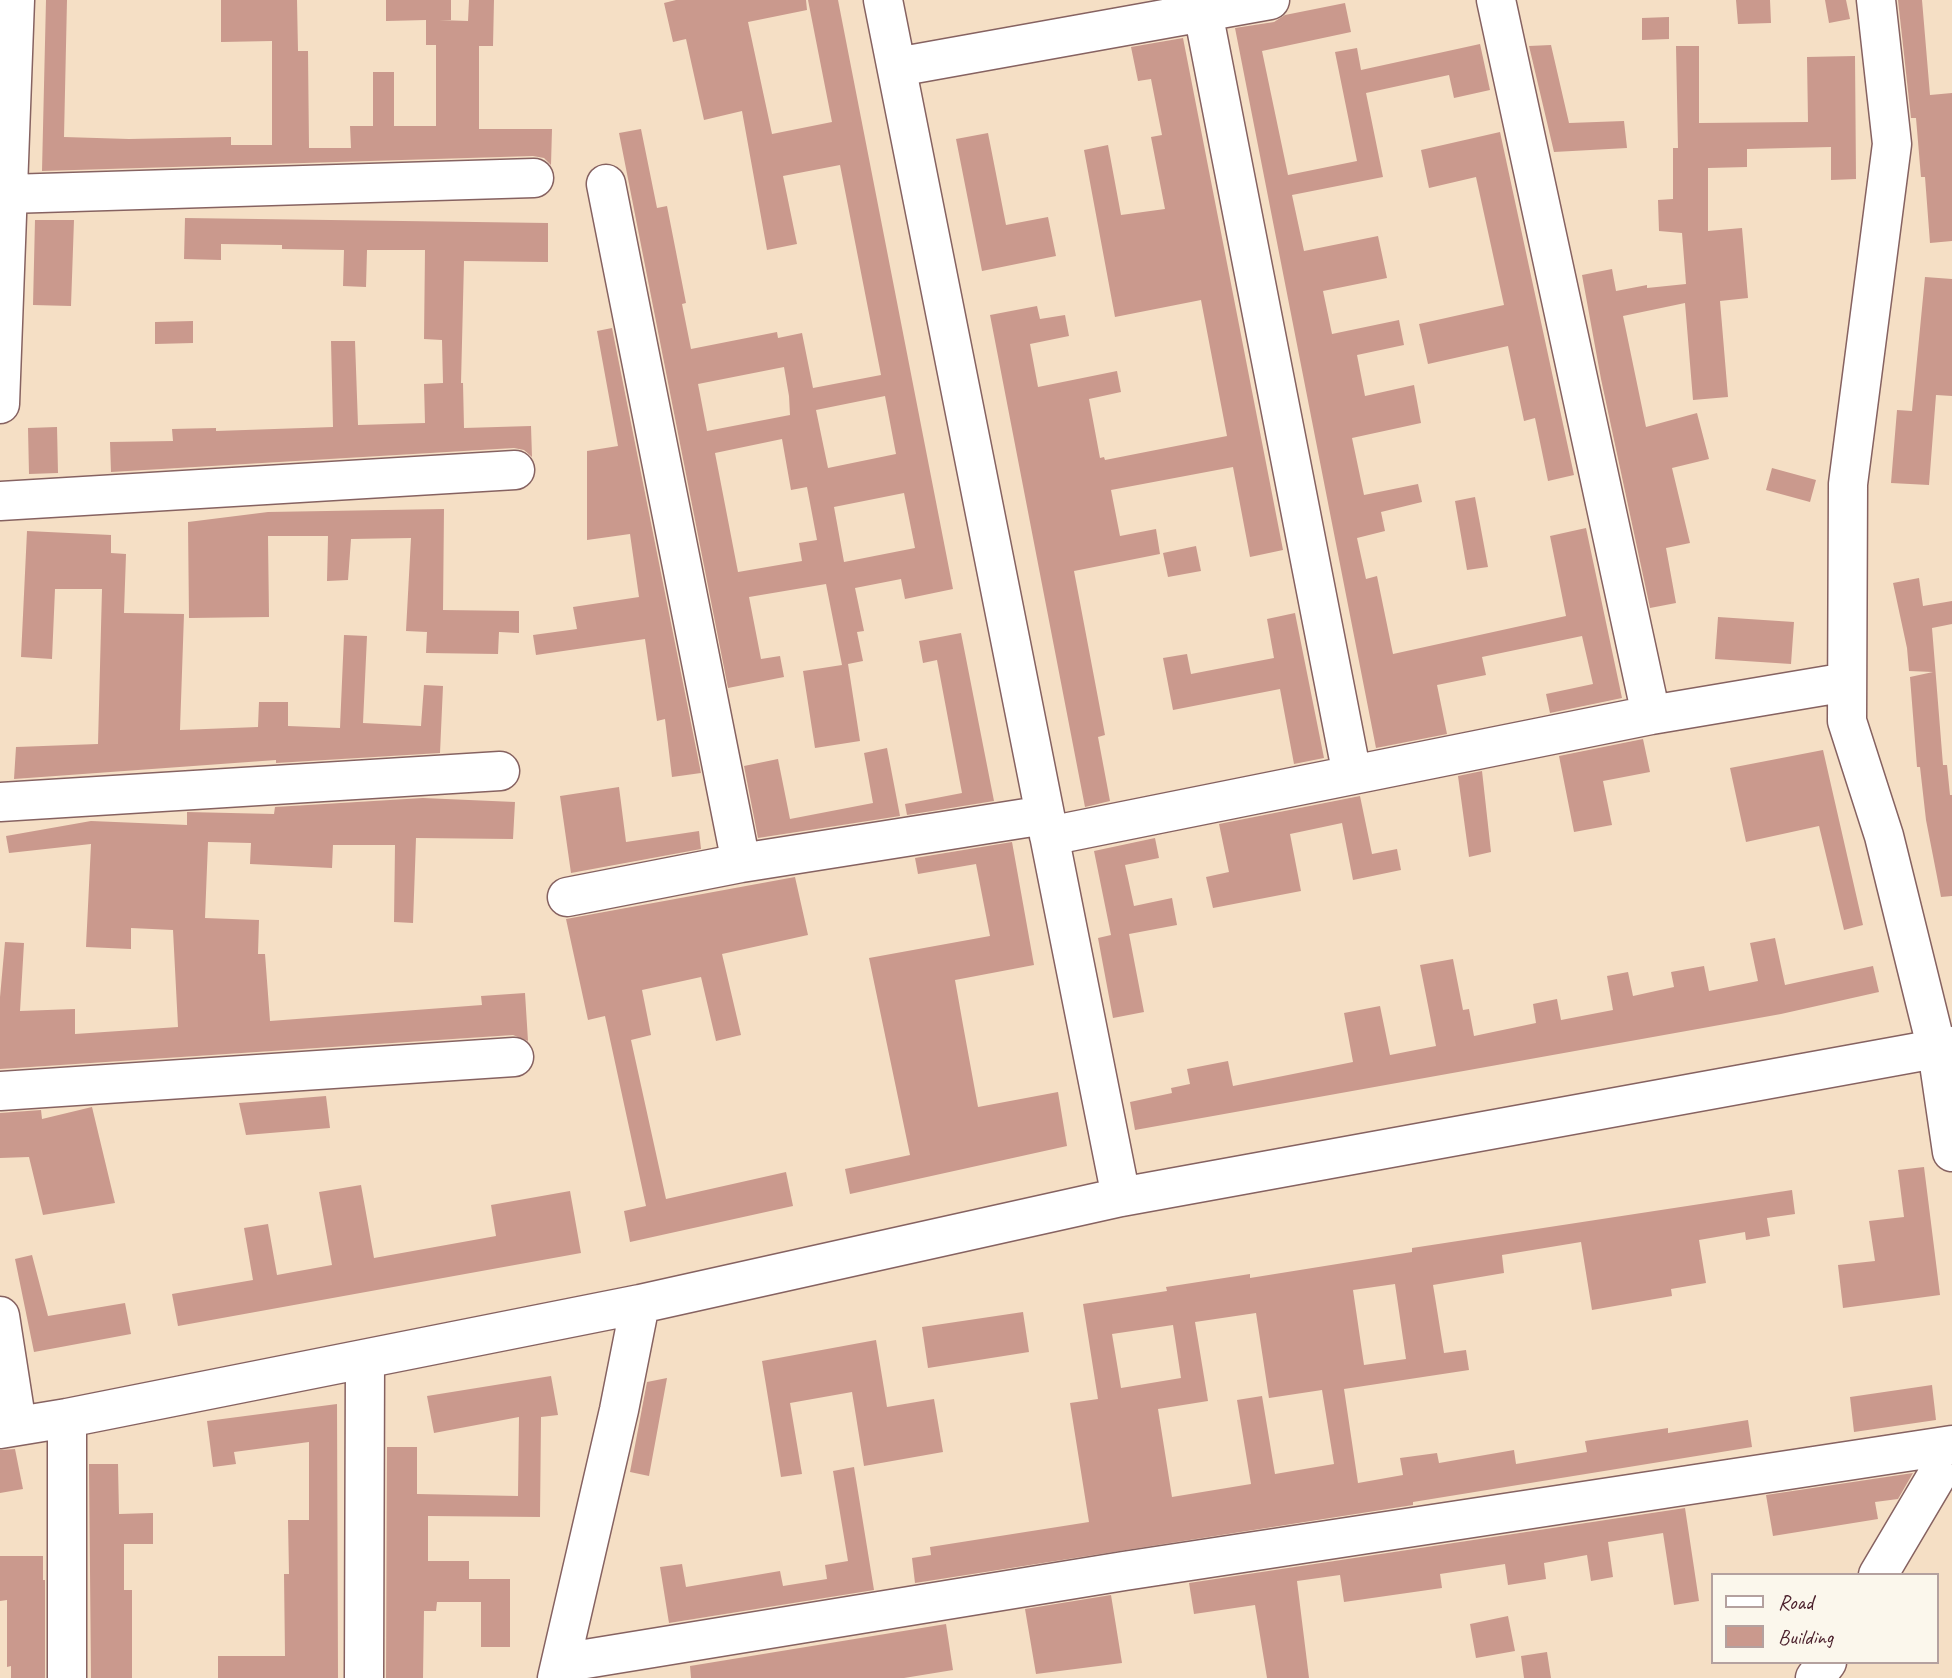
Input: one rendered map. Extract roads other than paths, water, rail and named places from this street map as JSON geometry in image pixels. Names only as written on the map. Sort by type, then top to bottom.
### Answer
[{"type":"street","points":[[0,404],[15,0]]},
{"type":"street","points":[[883,0],[1121,1197]]},
{"type":"street","points":[[897,67],[1270,0]]},
{"type":"street","points":[[1496,0],[1651,715]]},
{"type":"street","points":[[1877,0],[1892,144],[1848,484],[1847,720],[1884,836],[1944,1048],[1952,1152]]},
{"type":"street","points":[[1203,12],[1352,775]]},
{"type":"street","points":[[8,194],[534,178]]},
{"type":"street","points":[[606,184],[741,863]]},
{"type":"street","points":[[0,501],[515,470]]},
{"type":"street","points":[[567,897],[741,863],[1047,826],[1352,775],[1651,715],[1847,682]]},
{"type":"street","points":[[0,802],[500,771]]},
{"type":"street","points":[[0,1316],[8,1427],[67,1418],[640,1304],[1121,1197],[1944,1048]]},
{"type":"street","points":[[0,1091],[514,1057]]},
{"type":"street","points":[[640,1304],[559,1670],[1124,1570],[1952,1448]]},
{"type":"street","points":[[363,1678],[365,1360]]},
{"type":"street","points":[[67,1418],[67,1678]]},
{"type":"street","points":[[1879,1573],[1952,1448]]}]
